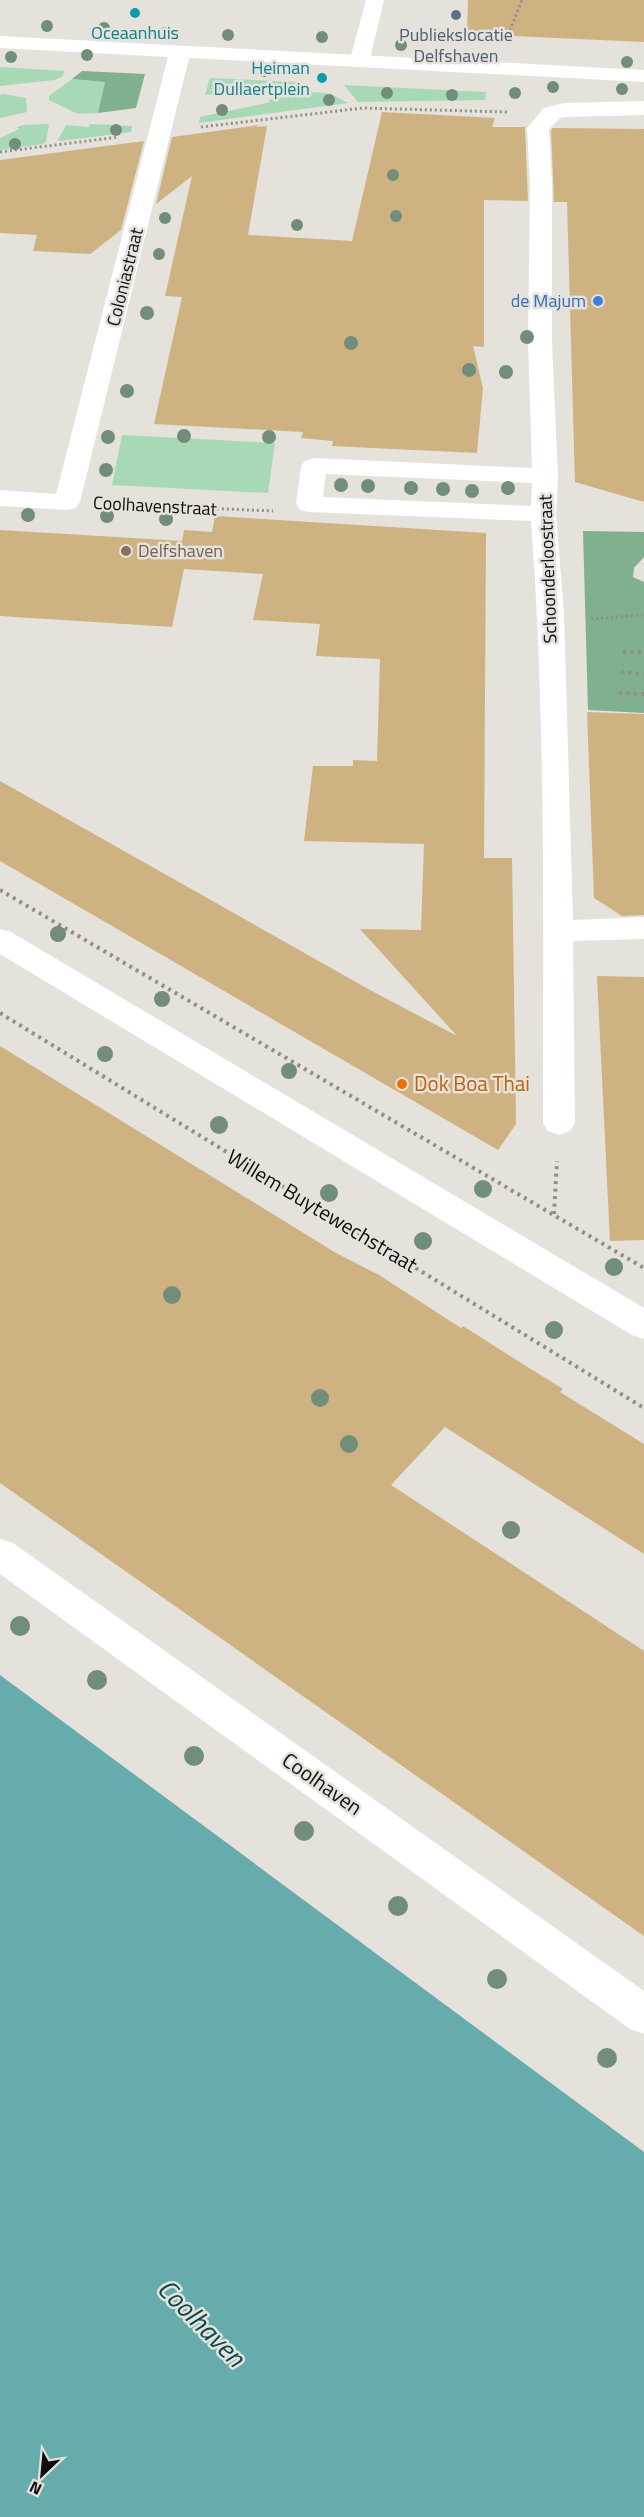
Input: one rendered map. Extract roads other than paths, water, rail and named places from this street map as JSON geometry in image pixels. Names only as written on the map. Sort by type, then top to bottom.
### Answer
[{"type":"street","points":[[0,42],[360,59],[644,76]]},
{"type":"street","name":"Coloniastraat","points":[[67,502],[162,132],[180,52]]},
{"type":"street","name":"Schoonderloostraat","points":[[559,1122],[558,932],[550,617],[543,514],[545,476],[540,342],[541,184],[538,128],[552,113],[564,110],[644,108]]},
{"type":"street","points":[[543,514],[309,504],[314,466],[545,476]]},
{"type":"street","name":"Coolhavenstraat","points":[[0,498],[67,502]]},
{"type":"street","points":[[558,932],[644,928]]},
{"type":"street","points":[[0,940],[644,1325]]},
{"type":"street","name":"Coolhaven","points":[[0,1554],[644,2015]]},
{"type":"lane","points":[[360,59],[375,0]]},
{"type":"water","points":[[0,1675],[644,2152],[644,2517],[0,2517]]},
{"type":"place","name":"Oceaanhuis","points":[[135,13]]},
{"type":"place","name":"Publiekslocatie Delfshaven","points":[[456,15]]},
{"type":"place","name":"Heiman Dullaertplein","points":[[322,78]]},
{"type":"place","name":"de Majum","points":[[598,301]]},
{"type":"place","name":"Delfshaven","points":[[126,551]]},
{"type":"place","name":"Dok Boa Thai","points":[[402,1084]]}]
